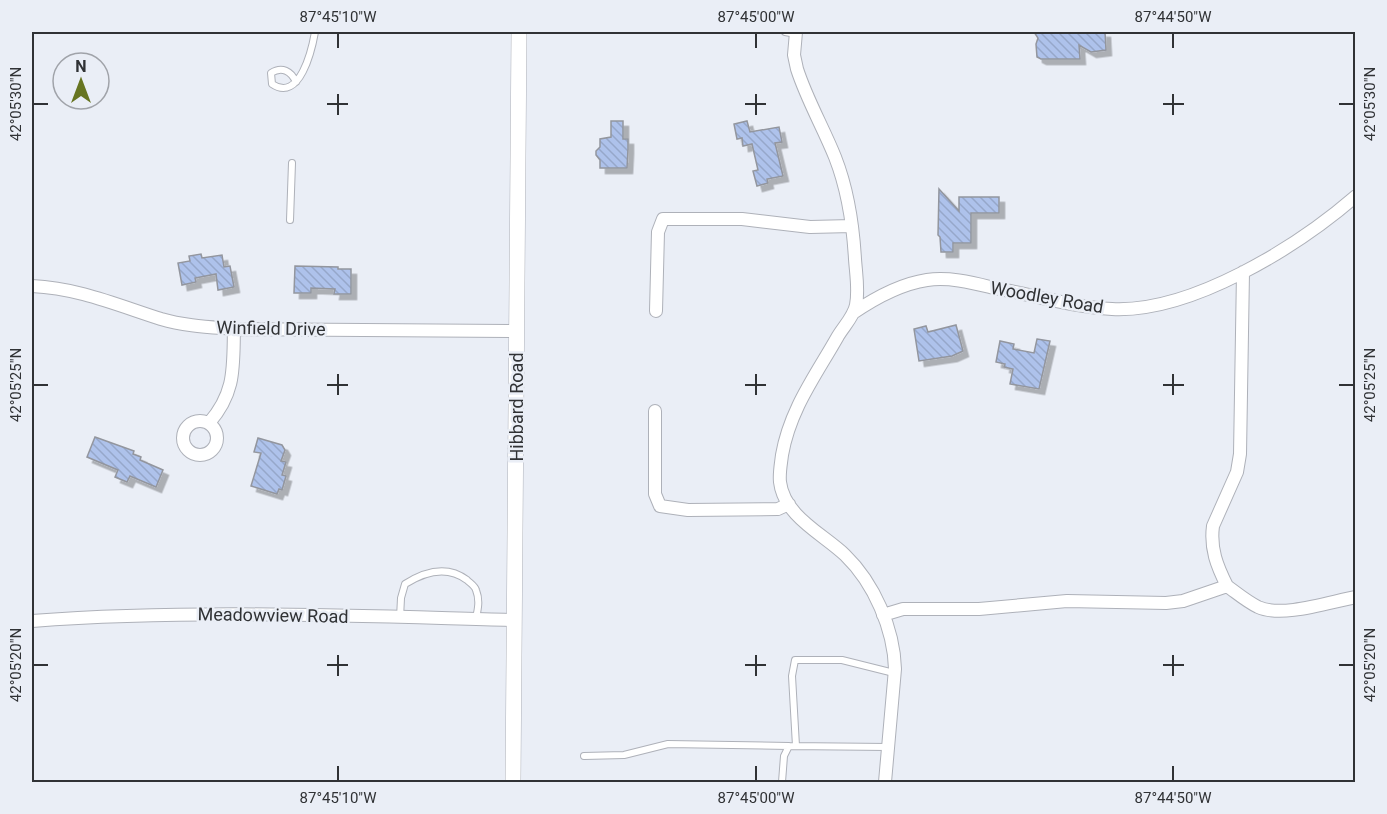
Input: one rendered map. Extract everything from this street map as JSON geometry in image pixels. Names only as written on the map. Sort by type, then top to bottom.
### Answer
[{"type":"street","name":"Hibbard Road","points":[[513,783],[519,32]]},
{"type":"street","name":"Woodley Road","points":[[792,32],[797,69],[844,183],[852,226],[856,305],[792,417],[780,468],[780,482],[789,504],[847,557],[862,576],[883,615],[895,653],[885,783]]},
{"type":"street","name":"Woodley Road","points":[[853,313],[892,291],[929,280],[958,281],[1112,309],[1154,305],[1186,298],[1243,272],[1300,239],[1356,196]]},
{"type":"street","points":[[656,311],[658,232],[663,219],[742,219],[810,227],[852,226]]},
{"type":"street","points":[[1243,272],[1240,454],[1237,472],[1213,526],[1215,562],[1227,586],[1260,608],[1277,612],[1295,610],[1356,597]]},
{"type":"street","name":"Winfield Drive","points":[[32,286],[53,287],[93,295],[180,323],[234,328],[517,331]]},
{"type":"street","points":[[209,423],[219,412],[229,393],[233,366],[234,328]]},
{"type":"street","points":[[655,411],[655,494],[660,506],[688,510],[778,509],[789,504]]},
{"type":"street","points":[[883,615],[903,609],[979,609],[1067,601],[1166,603],[1183,601],[1227,586]]},
{"type":"street","name":"Meadowview Road","points":[[32,621],[90,616],[182,614],[514,620]]},
{"type":"lane","points":[[296,81],[300,79],[311,54],[315,32]]},
{"type":"lane","points":[[290,220],[292,163]]},
{"type":"lane","points":[[400,618],[401,598],[405,584],[416,577],[439,570],[460,575],[476,588],[479,602],[476,619]]},
{"type":"lane","points":[[782,783],[784,756],[793,746],[792,676],[795,660],[843,660],[895,673]]},
{"type":"lane","points":[[584,756],[624,755],[668,744],[888,747]]},
{"type":"building","points":[[1034,32],[1105,32],[1106,50],[1091,52],[1079,45],[1080,59],[1041,59],[1037,57],[1038,38]]},
{"type":"building","points":[[611,121],[623,121],[623,139],[628,139],[627,168],[600,168],[600,160],[596,151],[600,147],[600,139],[611,137]]},
{"type":"building","points":[[747,121],[750,132],[779,127],[782,142],[775,143],[783,176],[767,179],[768,183],[757,186],[753,171],[758,170],[752,144],[743,146],[742,138],[737,139],[734,124]]},
{"type":"building","points":[[939,189],[959,211],[959,197],[999,197],[999,213],[971,213],[971,243],[953,243],[953,252],[941,252],[938,235]]},
{"type":"building","points":[[201,254],[202,258],[222,255],[224,267],[230,266],[234,287],[218,290],[216,274],[195,278],[196,282],[182,285],[178,263],[190,261],[189,256]]},
{"type":"building","points":[[295,266],[351,269],[351,294],[334,294],[335,289],[311,288],[311,293],[294,293]]},
{"type":"building","points":[[956,325],[963,351],[952,356],[919,361],[914,329],[926,326],[928,332]]},
{"type":"building","points":[[1037,339],[1050,341],[1039,389],[1010,384],[1013,369],[996,362],[1000,341],[1014,344],[1013,349],[1034,353]]},
{"type":"building","points":[[95,437],[134,451],[133,454],[141,457],[140,460],[163,470],[156,487],[130,476],[127,482],[115,477],[118,470],[87,457]]},
{"type":"building","points":[[258,438],[282,445],[285,450],[281,461],[286,462],[282,475],[286,476],[282,490],[279,489],[277,494],[251,486],[261,453],[254,452]]}]
